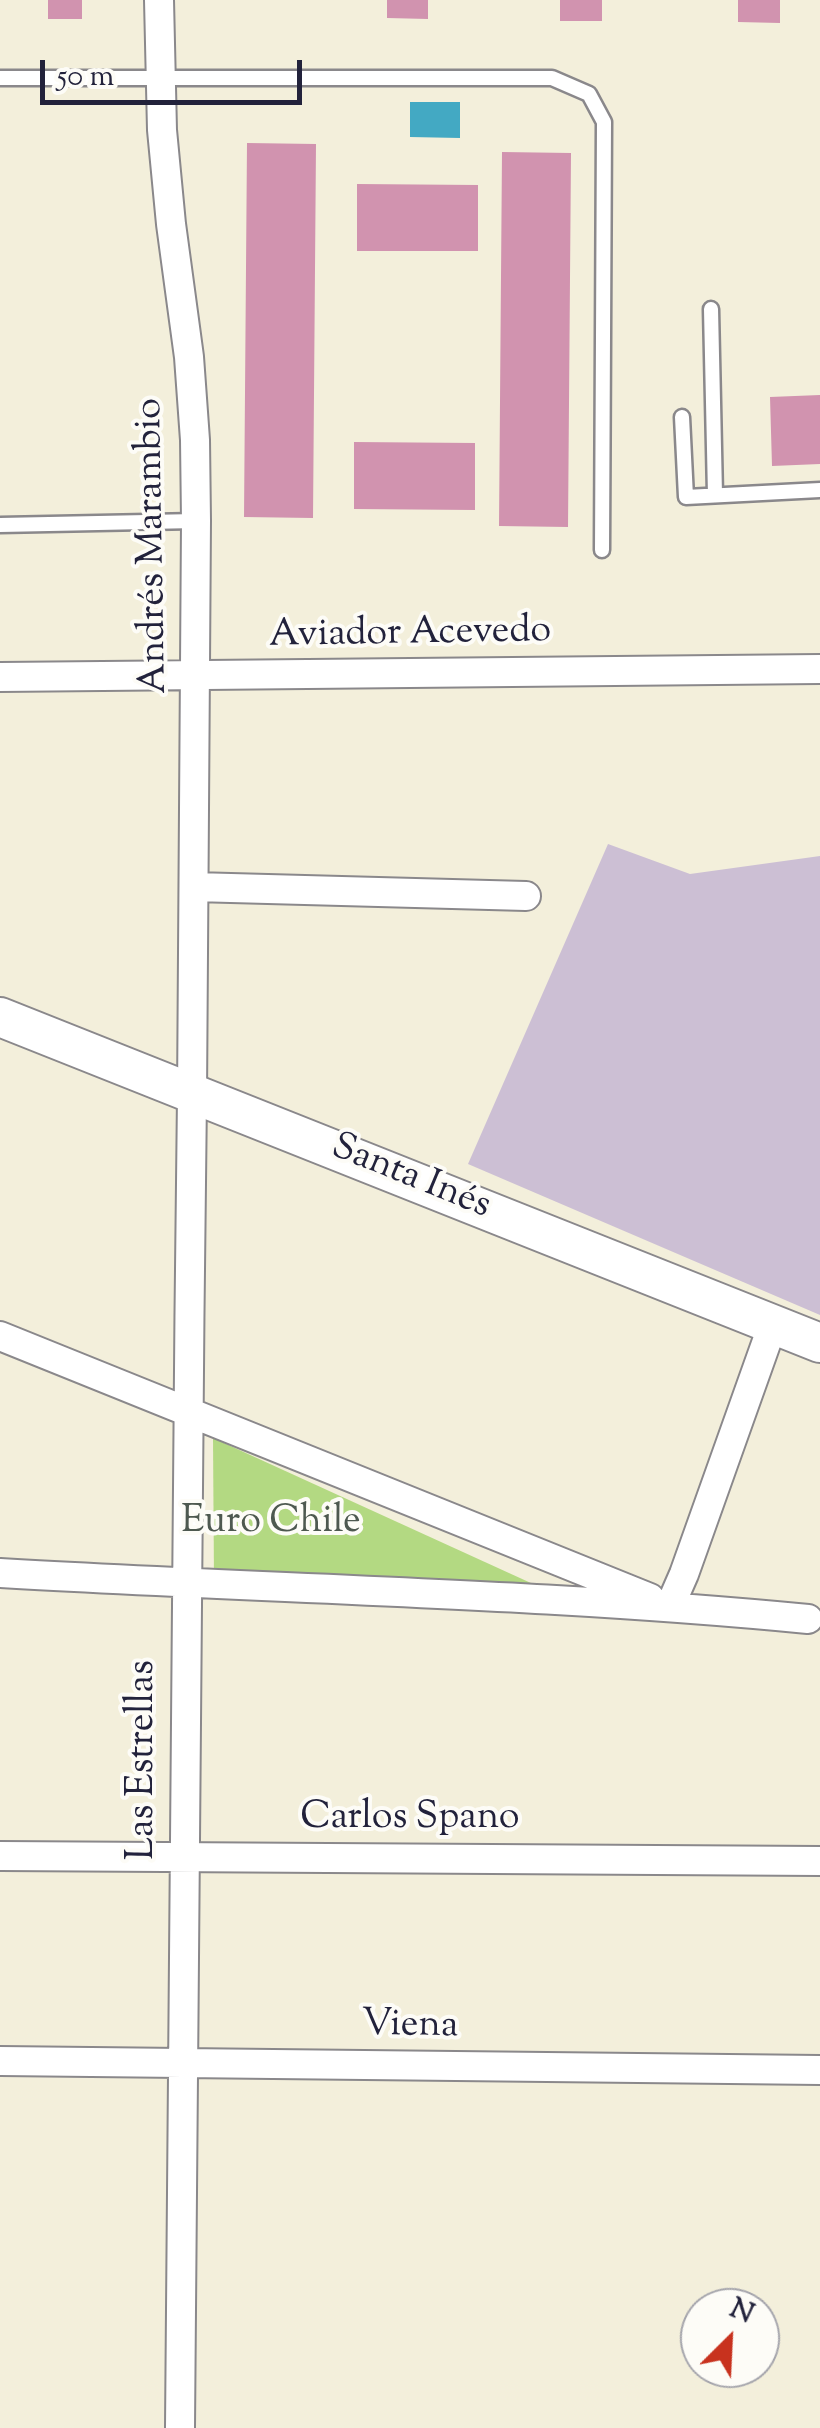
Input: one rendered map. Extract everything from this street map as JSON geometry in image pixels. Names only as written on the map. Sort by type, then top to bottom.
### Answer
[{"type":"street","name":"Andrés Marambio","points":[[159,0],[168,194],[189,357],[195,440],[192,1092]]},
{"type":"street","name":"Aviador Acevedo","points":[[0,678],[820,670]]},
{"type":"street","points":[[194,887],[526,896]]},
{"type":"street","name":"Santa Inés","points":[[0,1017],[820,1343]]},
{"type":"street","name":"Las Estrellas","points":[[180,2428],[184,1584],[192,1092]]},
{"type":"street","points":[[670,1606],[774,1324]]},
{"type":"street","points":[[0,1336],[670,1606]]},
{"type":"street","points":[[0,1573],[670,1606],[808,1619]]},
{"type":"street","name":"Carlos Spano","points":[[0,1856],[820,1861]]},
{"type":"street","name":"Viena","points":[[0,2061],[820,2070]]},
{"type":"lane","points":[[0,78],[552,78],[588,94],[604,122],[602,550]]},
{"type":"lane","points":[[711,310],[715,495]]},
{"type":"lane","points":[[682,417],[686,496],[820,490]]},
{"type":"lane","points":[[0,525],[196,521]]},
{"type":"shaded area","points":[[608,844],[690,874],[820,856],[820,1315],[468,1164]]},
{"type":"green space","name":"Euro Chile","points":[[213,1438],[555,1594],[214,1581]]},
{"type":"water","points":[[410,102],[460,102],[460,138],[410,137]]},
{"type":"building","points":[[48,0],[82,0],[82,19],[48,19]]},
{"type":"building","points":[[387,0],[428,0],[428,19],[387,18]]},
{"type":"building","points":[[560,0],[602,0],[602,21],[560,21]]},
{"type":"building","points":[[738,0],[780,0],[780,23],[738,22]]},
{"type":"building","points":[[247,143],[316,144],[313,518],[244,517]]},
{"type":"building","points":[[502,152],[571,153],[568,527],[499,526]]},
{"type":"building","points":[[357,184],[478,185],[478,251],[357,251]]},
{"type":"building","points":[[820,395],[820,464],[772,466],[770,397]]},
{"type":"building","points":[[354,442],[475,443],[475,510],[354,509]]}]
